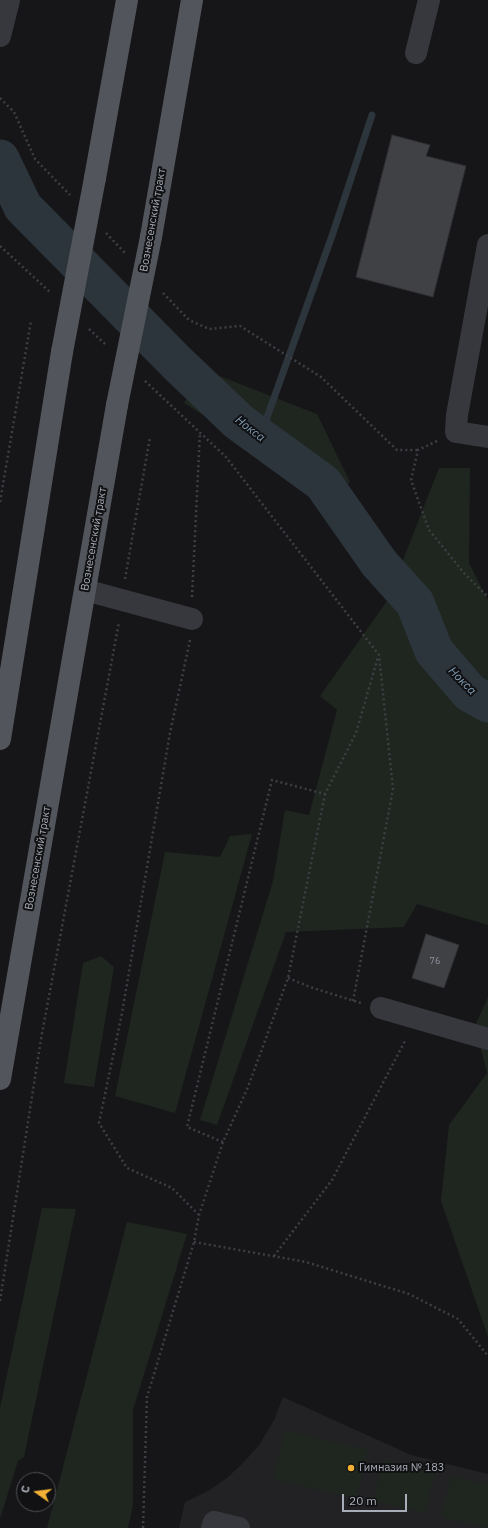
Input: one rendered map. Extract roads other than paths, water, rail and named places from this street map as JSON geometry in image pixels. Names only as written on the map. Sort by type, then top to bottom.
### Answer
[{"type":"main road","points":[[0,739],[62,352],[127,0]]},
{"type":"main road","name":"Вознесенский тракт","points":[[0,1079],[117,405],[151,237],[192,0]]},
{"type":"street","points":[[0,36],[9,0]]},
{"type":"street","points":[[416,53],[428,0]]},
{"type":"street","points":[[488,245],[457,415],[456,432],[488,437]]},
{"type":"street","points":[[85,590],[192,619]]},
{"type":"street","points":[[381,1008],[488,1039]]},
{"type":"street","points":[[212,1528],[214,1522],[238,1528]]},
{"type":"waterway","points":[[260,437],[333,233],[372,115]]},
{"type":"waterway","name":"Нокса","points":[[0,159],[23,207],[178,364],[239,422],[323,483],[379,563],[415,603],[434,651],[470,693],[488,703]]},
{"type":"place","name":"Гимназия № 183","points":[[351,1468]]}]
